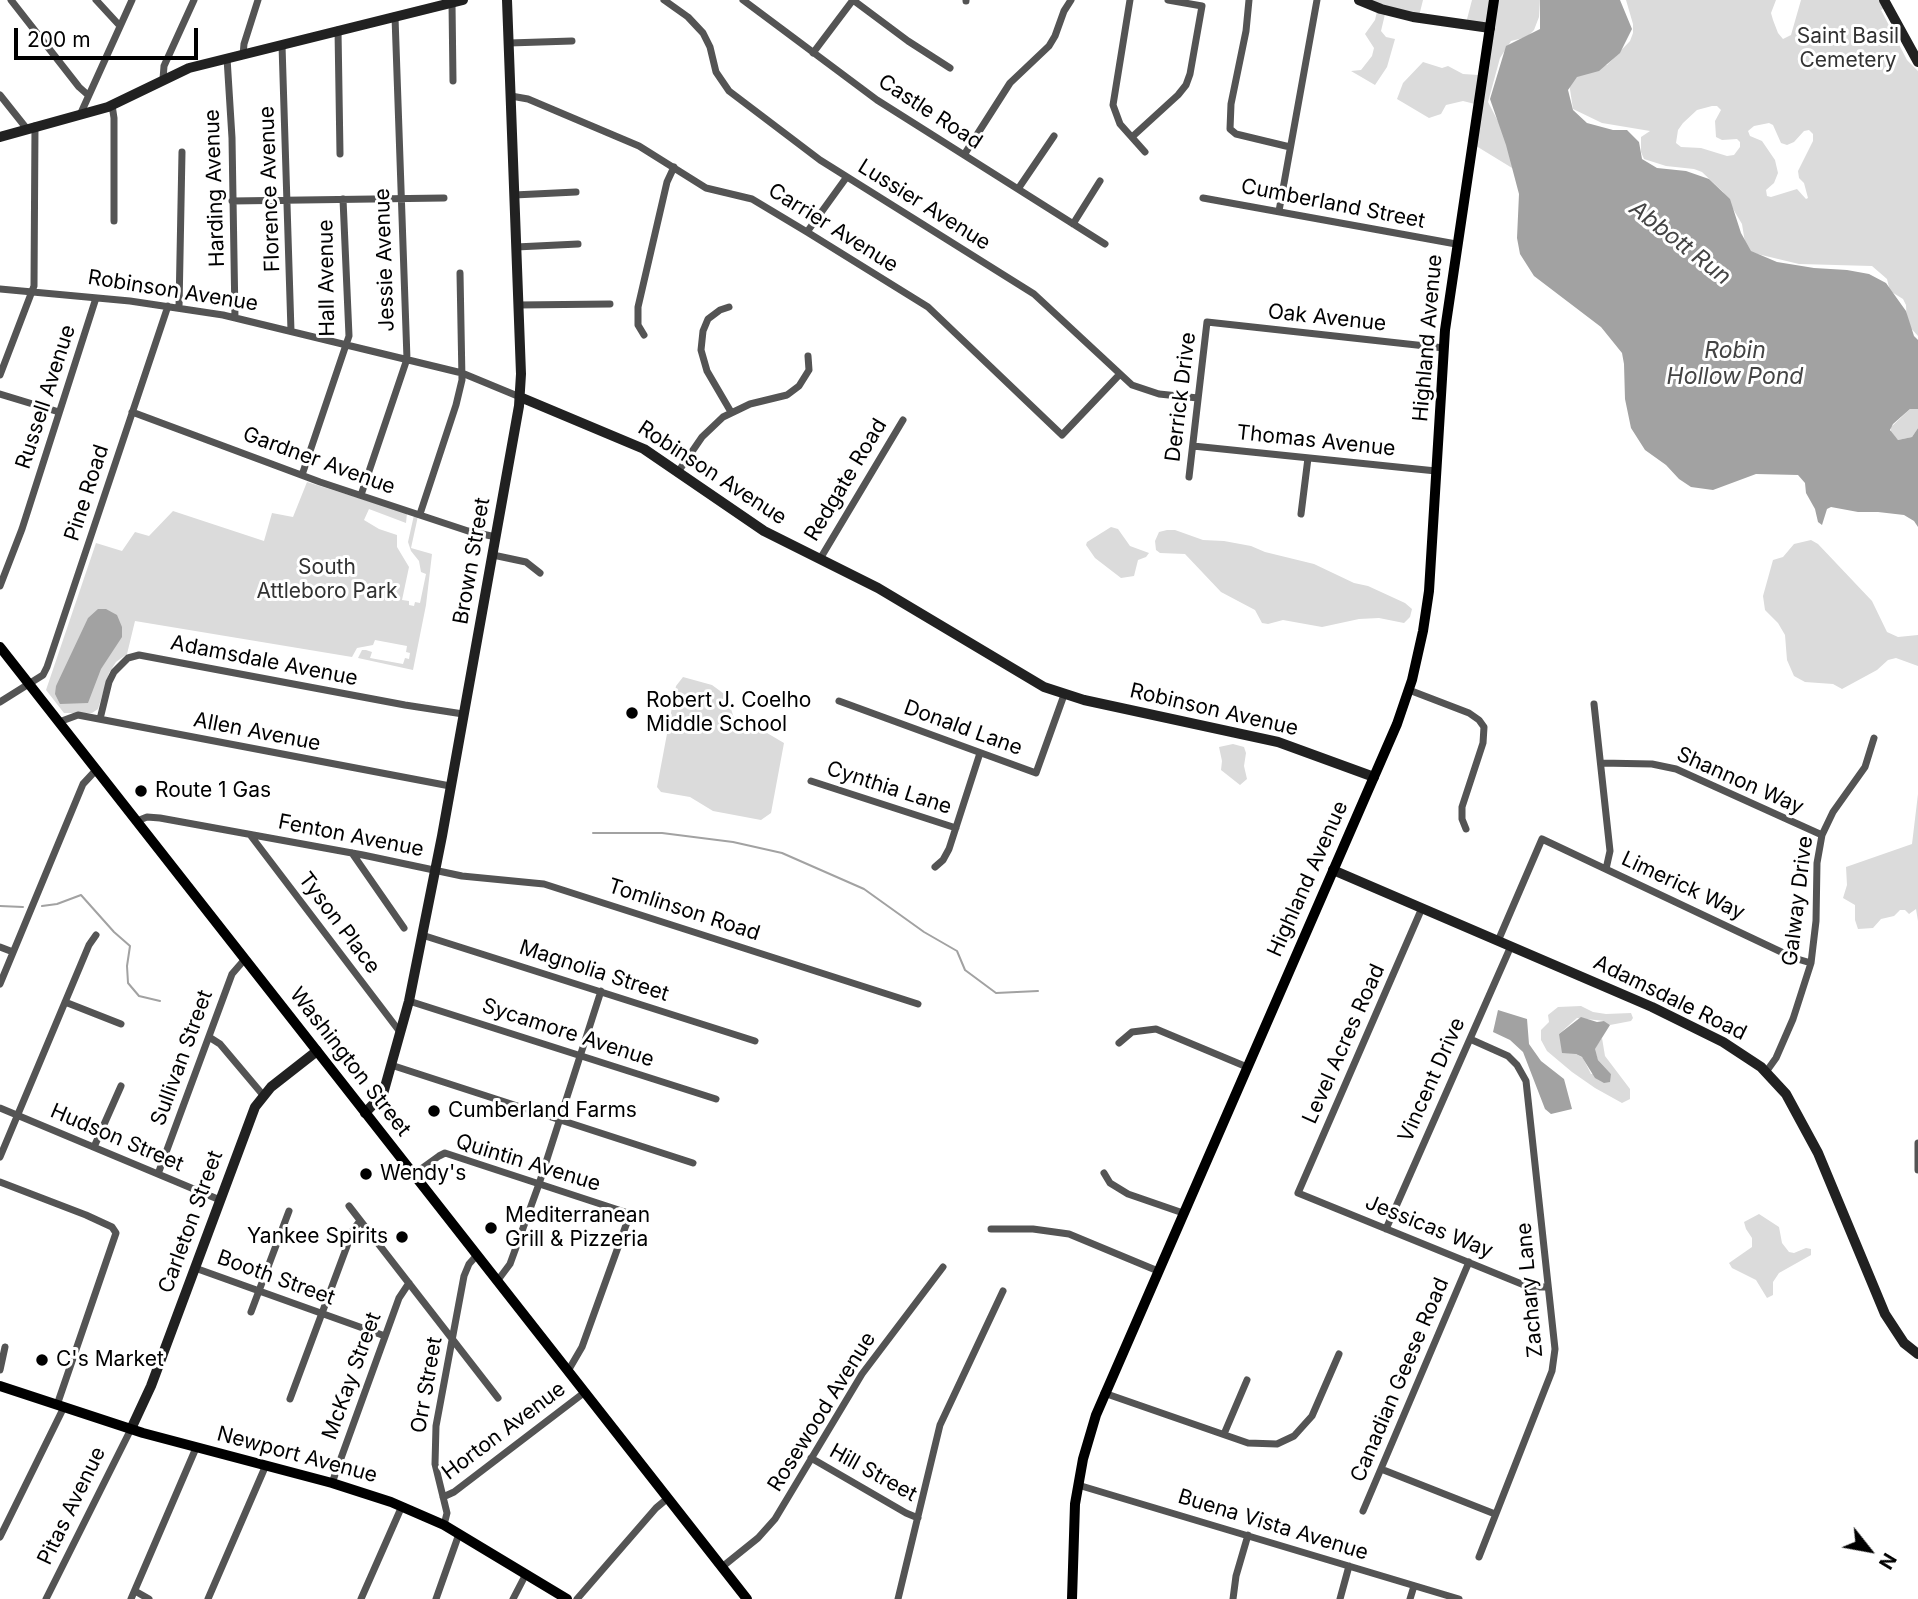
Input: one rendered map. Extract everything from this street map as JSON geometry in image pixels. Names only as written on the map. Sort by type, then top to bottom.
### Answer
[{"type":"main road","name":"Highland Avenue","points":[[1072,1599],[1073,1527],[1078,1485],[1085,1449],[1104,1393],[1374,777],[1409,690],[1421,643],[1427,604],[1444,348],[1456,244],[1494,0]]},
{"type":"main road","name":"Washington Street","points":[[0,647],[747,1599]]},
{"type":"main road","name":"Newport Avenue","points":[[0,1386],[131,1429],[332,1483],[401,1506],[444,1525],[567,1599]]},
{"type":"street","points":[[11,0],[88,95]]},
{"type":"street","points":[[96,0],[120,26]]},
{"type":"street","points":[[80,115],[132,0]]},
{"type":"street","points":[[163,79],[165,64],[194,0]]},
{"type":"street","points":[[243,54],[258,0]]},
{"type":"street","points":[[0,137],[112,105],[183,69],[463,0]]},
{"type":"street","name":"Brown Street","points":[[365,1113],[383,1094],[409,1001],[520,397],[507,0]]},
{"type":"street","name":"Lussier Avenue","points":[[664,0],[688,17],[703,33],[716,72],[729,91],[846,178],[1041,299],[1120,374],[1144,391],[1198,398]]},
{"type":"street","name":"Castle Road","points":[[743,0],[877,100],[1105,243]]},
{"type":"street","points":[[813,53],[853,0],[950,68]]},
{"type":"street","points":[[964,155],[1010,83],[1052,41],[1064,10],[1071,0]]},
{"type":"street","points":[[1130,0],[1113,105],[1117,120],[1145,152]]},
{"type":"street","points":[[1132,137],[1186,85],[1202,6],[1168,0]]},
{"type":"street","points":[[1279,211],[1317,0]]},
{"type":"street","points":[[1359,0],[1373,7],[1413,17],[1490,28]]},
{"type":"street","points":[[1884,0],[1918,62]]},
{"type":"street","points":[[452,3],[453,81]]},
{"type":"street","points":[[1249,4],[1231,104],[1231,131],[1290,147]]},
{"type":"street","name":"Jessie Avenue","points":[[361,495],[407,359],[395,17]]},
{"type":"street","points":[[338,30],[340,155]]},
{"type":"street","points":[[509,43],[572,41]]},
{"type":"street","name":"Florence Avenue","points":[[282,45],[291,331]]},
{"type":"street","name":"Harding Avenue","points":[[227,58],[232,138],[235,318]]},
{"type":"street","points":[[0,95],[31,128],[34,286],[0,375]]},
{"type":"street","name":"Carrier Avenue","points":[[511,96],[528,99],[586,121],[648,150],[712,191],[752,199],[807,232],[928,307],[1062,435],[1120,374]]},
{"type":"street","points":[[112,105],[114,221]]},
{"type":"street","points":[[1018,189],[1054,136]]},
{"type":"street","points":[[179,308],[182,267],[182,152]]},
{"type":"street","points":[[644,335],[638,325],[638,307],[667,182],[674,167]]},
{"type":"street","points":[[807,232],[846,178]]},
{"type":"street","points":[[1073,223],[1100,180]]},
{"type":"street","points":[[514,195],[576,192]]},
{"type":"street","points":[[232,201],[444,198]]},
{"type":"street","name":"Cumberland Street","points":[[1203,198],[1456,244]]},
{"type":"street","name":"Hall Avenue","points":[[302,475],[349,336],[344,199]]},
{"type":"street","points":[[516,247],[578,244]]},
{"type":"street","points":[[420,514],[456,405],[462,373],[460,273]]},
{"type":"street","name":"Robinson Avenue","points":[[0,289],[168,306],[235,318],[462,373],[625,439],[764,531],[878,588],[1024,677],[1064,695],[1278,742],[1374,777]]},
{"type":"street","name":"Russell Avenue","points":[[0,586],[22,530],[96,298]]},
{"type":"street","points":[[518,305],[610,304]]},
{"type":"street","name":"Pine Road","points":[[0,702],[43,675],[47,667],[168,306]]},
{"type":"street","points":[[729,307],[708,319],[703,331],[701,349],[707,371],[731,412]]},
{"type":"street","name":"Oak Avenue","points":[[1207,321],[1444,348]]},
{"type":"street","name":"Derrick Drive","points":[[1189,477],[1207,321]]},
{"type":"street","points":[[678,472],[708,430],[731,412],[793,391],[807,375],[808,356]]},
{"type":"street","points":[[0,394],[59,412]]},
{"type":"street","name":"Gardner Avenue","points":[[132,412],[302,475],[468,531],[496,537]]},
{"type":"street","name":"Redgate Road","points":[[820,559],[902,419]]},
{"type":"street","name":"Thomas Avenue","points":[[1193,446],[1436,471]]},
{"type":"street","points":[[1301,514],[1308,458]]},
{"type":"street","points":[[493,555],[526,562],[540,573]]},
{"type":"street","name":"Adamsdale Avenue","points":[[100,719],[108,682],[114,672],[128,657],[139,655],[463,714]]},
{"type":"street","points":[[1409,690],[1469,713],[1484,727],[1483,743],[1462,807],[1462,819],[1466,829]]},
{"type":"street","name":"Donald Lane","points":[[839,701],[1036,773],[1064,695]]},
{"type":"street","points":[[1594,704],[1610,851],[1606,869]]},
{"type":"street","name":"Allen Avenue","points":[[59,722],[78,715],[450,786]]},
{"type":"street","name":"Galway Drive","points":[[1766,1072],[1776,1058],[1793,1019],[1811,963],[1816,930],[1817,863],[1822,835],[1833,812],[1865,766],[1874,738]]},
{"type":"street","points":[[935,867],[946,855],[980,753]]},
{"type":"street","name":"Shannon Way","points":[[1601,763],[1653,764],[1676,769],[1822,835]]},
{"type":"street","points":[[0,984],[83,784],[97,769]]},
{"type":"street","name":"Cynthia Lane","points":[[811,781],[956,828]]},
{"type":"street","name":"Fenton Avenue","points":[[137,821],[147,817],[160,818],[435,870]]},
{"type":"street","name":"Tyson Place","points":[[251,835],[400,1032]]},
{"type":"street","name":"Limerick Way","points":[[1498,941],[1542,839],[1794,958],[1811,963]]},
{"type":"street","points":[[352,853],[404,928]]},
{"type":"street","name":"Tomlinson Road","points":[[435,870],[462,876],[544,884],[918,1004]]},
{"type":"street","name":"Adamsdale Road","points":[[1333,870],[1689,1024],[1735,1049],[1766,1072],[1791,1102],[1825,1166],[1885,1314],[1904,1343],[1918,1354]]},
{"type":"street","name":"Level Acres Road","points":[[1298,1194],[1422,908]]},
{"type":"street","points":[[0,1157],[89,945],[96,935]]},
{"type":"street","name":"Magnolia Street","points":[[422,935],[755,1041]]},
{"type":"street","name":"Vincent Drive","points":[[1387,1229],[1511,946]]},
{"type":"street","points":[[0,947],[13,952]]},
{"type":"street","name":"Sullivan Street","points":[[158,1174],[232,974],[245,959]]},
{"type":"street","points":[[498,1280],[510,1264],[540,1184],[601,991]]},
{"type":"street","name":"Sycamore Avenue","points":[[409,1001],[716,1099]]},
{"type":"street","points":[[65,1002],[121,1024]]},
{"type":"street","points":[[1119,1043],[1132,1032],[1156,1030],[1174,1035],[1247,1067]]},
{"type":"street","points":[[209,1037],[220,1044],[263,1096]]},
{"type":"street","name":"Zachary Lane","points":[[1470,1039],[1508,1056],[1517,1065],[1526,1082],[1555,1349],[1554,1366],[1479,1556]]},
{"type":"street","name":"Carleton Street","points":[[131,1429],[151,1386],[252,1114],[263,1096],[317,1051]]},
{"type":"street","points":[[391,1065],[692,1163]]},
{"type":"street","points":[[94,1147],[121,1086]]},
{"type":"street","name":"Hudson Street","points":[[0,1108],[220,1200]]},
{"type":"street","points":[[1918,1143],[1918,1170]]},
{"type":"street","name":"Quintin Avenue","points":[[414,1174],[445,1153],[634,1215],[582,1347],[568,1371]]},
{"type":"street","points":[[1104,1173],[1110,1183],[1128,1195],[1183,1213]]},
{"type":"street","points":[[0,1182],[86,1215],[116,1231],[60,1406],[0,1537]]},
{"type":"street","name":"Jessicas Way","points":[[1298,1194],[1530,1287],[1548,1287]]},
{"type":"street","points":[[349,1206],[498,1398]]},
{"type":"street","points":[[251,1312],[289,1211]]},
{"type":"street","points":[[290,1399],[353,1230],[360,1221]]},
{"type":"street","points":[[991,1229],[1033,1228],[1069,1234],[1158,1271]]},
{"type":"street","name":"Orr Street","points":[[444,1525],[447,1513],[435,1464],[435,1436],[464,1276],[477,1255]]},
{"type":"street","name":"Canadian Geese Road","points":[[1363,1511],[1469,1262]]},
{"type":"street","name":"Rosewood Avenue","points":[[722,1566],[770,1526],[862,1374],[943,1267]]},
{"type":"street","name":"Booth Street","points":[[195,1268],[385,1336]]},
{"type":"street","name":"McKay Street","points":[[332,1483],[401,1293],[409,1283]]},
{"type":"street","points":[[898,1599],[940,1425],[1003,1291]]},
{"type":"street","points":[[0,1370],[5,1347]]},
{"type":"street","points":[[1104,1393],[1257,1445],[1277,1444],[1294,1436],[1312,1416],[1339,1354]]},
{"type":"street","points":[[1223,1434],[1247,1380]]},
{"type":"street","name":"Horton Avenue","points":[[443,1497],[454,1492],[585,1392]]},
{"type":"street","name":"Pitas Avenue","points":[[46,1599],[131,1429]]},
{"type":"street","points":[[131,1599],[196,1448]]},
{"type":"street","name":"Hill Street","points":[[811,1458],[918,1518]]},
{"type":"street","points":[[208,1599],[266,1465]]},
{"type":"street","points":[[1381,1469],[1495,1514]]},
{"type":"street","name":"Buena Vista Avenue","points":[[1078,1485],[1458,1599]]},
{"type":"street","points":[[576,1599],[656,1508],[668,1498]]},
{"type":"street","points":[[360,1599],[401,1506]]},
{"type":"street","points":[[436,1599],[459,1534]]},
{"type":"street","points":[[1233,1599],[1236,1576],[1248,1535]]},
{"type":"street","points":[[1340,1599],[1349,1566]]},
{"type":"street","points":[[513,1599],[526,1574]]},
{"type":"street","points":[[1410,1599],[1414,1586]]},
{"type":"street","points":[[135,1591],[149,1599]]},
{"type":"green space","points":[[1360,0],[1423,0],[1419,16],[1386,10],[1381,31],[1386,37],[1395,39],[1387,67],[1375,85],[1351,71],[1361,70],[1372,56],[1374,48],[1365,34],[1375,20],[1378,7]]},
{"type":"green space","points":[[1472,0],[1540,0],[1539,17],[1534,30],[1527,37],[1511,41],[1500,58],[1488,102],[1502,129],[1517,171],[1468,141],[1475,104],[1463,101],[1446,105],[1441,114],[1429,118],[1397,99],[1403,83],[1423,62],[1442,68],[1448,66],[1463,74],[1478,75],[1487,28],[1466,23]]},
{"type":"green space","name":"Saint Basil Cemetery","points":[[1626,0],[1776,0],[1771,13],[1783,39],[1791,35],[1801,0],[1883,0],[1886,7],[1881,10],[1907,60],[1918,71],[1918,336],[1907,324],[1903,299],[1890,291],[1887,279],[1872,266],[1799,264],[1749,252],[1746,249],[1742,224],[1723,192],[1702,172],[1644,159],[1641,137],[1650,131],[1602,123],[1573,109],[1569,83],[1571,77],[1587,68],[1607,65],[1630,41],[1633,24]],"holes":[[[1712,106],[1721,110],[1715,121],[1716,137],[1722,140],[1737,139],[1740,142],[1734,155],[1681,147],[1676,143],[1678,130],[1683,123],[1697,110]],[[1769,123],[1773,125],[1781,143],[1787,145],[1794,142],[1804,131],[1809,130],[1813,134],[1813,141],[1798,171],[1808,198],[1797,189],[1767,196],[1766,190],[1774,183],[1778,173],[1775,160],[1762,141],[1750,136],[1748,131],[1754,126]]]},
{"type":"green space","points":[[1910,409],[1918,409],[1918,428],[1912,437],[1898,440],[1891,434],[1891,427]]},
{"type":"green space","name":"South Attleboro Park","points":[[307,482],[407,513],[406,523],[369,509],[364,520],[397,535],[397,547],[409,567],[402,600],[409,601],[409,605],[414,606],[415,602],[420,603],[426,574],[421,572],[419,561],[411,551],[408,542],[414,515],[418,516],[411,548],[432,554],[426,605],[413,670],[358,658],[362,650],[366,650],[372,652],[370,658],[403,664],[405,658],[409,659],[407,646],[375,640],[373,645],[357,648],[352,657],[135,621],[127,654],[116,662],[109,673],[98,709],[92,713],[64,713],[46,690],[96,543],[122,551],[135,532],[149,536],[173,511],[264,541],[272,513],[293,517]]},
{"type":"green space","points":[[1111,527],[1118,529],[1130,546],[1149,553],[1138,560],[1134,576],[1121,578],[1095,558],[1086,545]]},
{"type":"green space","points":[[1175,530],[1203,540],[1251,546],[1314,564],[1405,603],[1412,609],[1410,617],[1404,623],[1379,618],[1359,619],[1322,627],[1283,620],[1262,623],[1255,610],[1221,592],[1185,554],[1160,553],[1156,550],[1155,541],[1159,532]]},
{"type":"green space","points":[[1811,540],[1818,544],[1872,601],[1887,632],[1898,637],[1918,635],[1918,666],[1896,658],[1888,660],[1877,670],[1842,689],[1833,684],[1805,682],[1794,676],[1787,660],[1785,635],[1765,610],[1763,596],[1773,560],[1783,557],[1794,544]]},
{"type":"green space","points":[[683,677],[712,685],[727,696],[737,728],[751,728],[767,733],[784,743],[771,813],[761,820],[713,811],[690,797],[661,792],[657,787],[676,686]]},
{"type":"green space","points":[[1233,744],[1244,747],[1246,753],[1244,766],[1247,779],[1240,785],[1221,770],[1219,747]]},
{"type":"green space","points":[[1918,794],[1918,921],[1916,909],[1909,914],[1900,910],[1894,916],[1881,919],[1873,928],[1858,929],[1855,905],[1843,898],[1847,885],[1846,867],[1912,844]]},
{"type":"green space","points":[[1581,1006],[1606,1014],[1631,1013],[1631,1021],[1610,1025],[1604,1021],[1577,1018],[1559,1034],[1576,1054],[1583,1058],[1591,1074],[1611,1074],[1598,1060],[1594,1049],[1602,1038],[1605,1056],[1630,1089],[1630,1099],[1622,1103],[1572,1072],[1547,1051],[1541,1040],[1541,1030],[1549,1022],[1548,1015],[1558,1007]]},
{"type":"green space","points":[[1759,1214],[1779,1227],[1782,1243],[1789,1252],[1811,1249],[1811,1255],[1779,1273],[1773,1282],[1773,1295],[1767,1298],[1756,1280],[1732,1268],[1729,1263],[1752,1247],[1752,1238],[1744,1222]]},
{"type":"water","name":"Robin Hollow Pond","points":[[1540,0],[1620,0],[1632,29],[1620,53],[1599,71],[1577,77],[1568,90],[1573,110],[1587,123],[1613,130],[1627,130],[1639,142],[1642,159],[1657,168],[1686,171],[1709,179],[1730,199],[1741,233],[1751,251],[1777,262],[1869,274],[1886,283],[1906,311],[1914,336],[1918,340],[1918,409],[1910,409],[1890,430],[1898,440],[1912,437],[1918,428],[1918,527],[1904,515],[1831,507],[1827,509],[1822,525],[1818,522],[1815,509],[1806,493],[1805,483],[1798,475],[1756,474],[1713,490],[1691,487],[1645,450],[1631,428],[1625,399],[1622,353],[1601,327],[1534,276],[1520,254],[1517,238],[1519,194],[1490,99],[1506,46],[1540,29]]},
{"type":"water","points":[[98,609],[106,609],[117,615],[122,627],[122,637],[101,669],[88,703],[60,704],[55,694],[56,686],[88,618]]},
{"type":"water","points":[[1498,1010],[1527,1019],[1529,1044],[1541,1061],[1564,1079],[1572,1109],[1551,1114],[1545,1109],[1523,1052],[1510,1040],[1493,1032]]},
{"type":"water","points":[[1581,1017],[1597,1022],[1604,1021],[1610,1025],[1595,1049],[1598,1060],[1611,1074],[1610,1082],[1604,1083],[1595,1078],[1582,1057],[1562,1053],[1559,1034]]},
{"type":"waterway","points":[[593,833],[662,833],[733,842],[782,853],[864,889],[924,932],[957,951],[965,970],[996,993],[1038,991]]},
{"type":"waterway","points":[[42,906],[57,904],[81,895],[130,946],[128,983],[139,996],[160,1001]]},
{"type":"waterway","points":[[0,906],[23,907]]},
{"type":"place","name":"Robert J. Coelho Middle School","points":[[632,713]]},
{"type":"place","name":"Route 1 Gas","points":[[141,791]]},
{"type":"place","name":"Cumberland Farms","points":[[434,1111]]},
{"type":"place","name":"Wendy's","points":[[366,1174]]},
{"type":"place","name":"Mediterranean Grill & Pizzeria","points":[[491,1228]]},
{"type":"place","name":"Yankee Spirits","points":[[402,1237]]},
{"type":"place","name":"C's Market","points":[[42,1360]]},
{"type":"water label","name":"Abbott Run","points":[[1680,243]]}]
